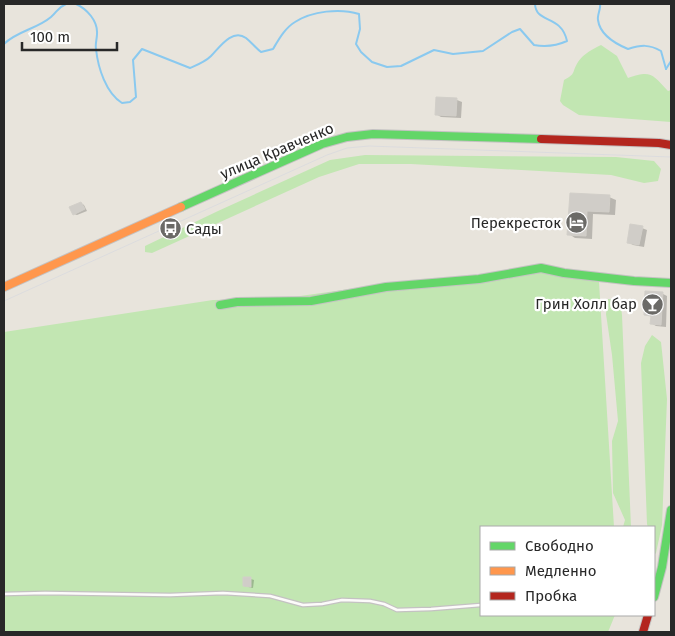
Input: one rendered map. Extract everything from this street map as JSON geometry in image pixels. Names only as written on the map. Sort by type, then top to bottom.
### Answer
[{"type":"main road","name":"улица Кравченко","points":[[4,287],[322,144],[357,134],[659,143],[671,145]]},
{"type":"main road","points":[[220,305],[237,302],[312,301],[386,287],[480,279],[541,268],[564,273],[634,281],[671,282]]},
{"type":"main road","points":[[655,593],[662,567],[671,510]]},
{"type":"main road","points":[[643,632],[648,616]]},
{"type":"lane","points":[[4,594],[170,595],[223,593],[270,596],[303,605],[342,600],[370,601],[384,604],[397,610],[480,604]]},
{"type":"green space","points":[[601,45],[617,56],[628,78],[642,74],[651,75],[668,91],[671,90],[671,122],[579,115],[563,105],[560,101],[564,80],[572,74],[583,57]]},
{"type":"green space","points":[[365,155],[616,157],[654,161],[661,169],[658,181],[644,183],[611,175],[411,164],[359,164],[319,177],[152,253],[145,252],[145,246],[330,160]]},
{"type":"green space","points":[[537,271],[599,282],[614,526],[480,526],[480,616],[615,616],[608,632],[4,632],[4,332],[213,300],[279,299],[399,282]]},
{"type":"green space","points":[[608,299],[620,300],[631,526],[623,526],[625,520],[613,493],[612,441],[618,421],[606,314]]},
{"type":"green space","points":[[652,335],[661,342],[667,399],[662,525],[655,554],[655,526],[648,526],[647,524],[641,363],[645,346]]},
{"type":"building","points":[[436,97],[457,98],[456,116],[435,115]]},
{"type":"building","name":"Перекресток","points":[[570,193],[610,195],[609,212],[587,211],[586,236],[567,235]]},
{"type":"building","points":[[81,202],[85,209],[73,215],[69,207]]},
{"type":"building","points":[[630,224],[643,226],[639,245],[627,243]]},
{"type":"building","name":"Грин Холл бар","points":[[645,291],[663,292],[661,325],[650,324],[651,316],[644,315]]},
{"type":"building","points":[[243,577],[251,577],[251,587],[243,586]]},
{"type":"waterway","points":[[4,44],[15,36],[45,21],[66,4]]},
{"type":"waterway","points":[[76,4],[88,12],[94,20],[97,29],[97,56],[101,72],[111,93],[122,103],[130,102],[136,97],[133,60],[142,49],[190,68],[206,60],[226,40],[236,35],[246,38],[261,52],[273,49],[291,24],[318,13],[343,11],[359,14],[360,29],[356,44],[361,52],[372,62],[387,67],[401,66],[434,50],[453,54],[483,51],[512,32],[520,29],[534,45],[550,46],[567,41],[560,27],[540,14],[536,10],[535,4]]},
{"type":"waterway","points":[[600,4],[598,20],[605,34],[614,42],[628,49],[645,46],[661,51],[666,69]]},
{"type":"waterway","points":[[666,69],[671,61]]},
{"type":"tram line","points":[[4,301],[327,155],[347,148],[369,146],[671,157]]},
{"type":"traffic: fast","points":[[181,207],[322,144],[347,137],[373,134],[541,139]]},
{"type":"traffic: fast","points":[[220,305],[237,302],[311,301],[386,287],[479,279],[541,268],[564,273],[671,283]]},
{"type":"traffic: fast","points":[[655,593],[662,567],[671,510]]},
{"type":"traffic: slow","points":[[4,287],[181,207]]},
{"type":"traffic: jam","points":[[541,139],[671,145]]},
{"type":"traffic: jam","points":[[643,632],[648,616]]},
{"type":"place","name":"Перекресток","points":[[577,223]]},
{"type":"place","name":"Сады","points":[[170,229]]},
{"type":"place","name":"Грин Холл бар","points":[[653,304]]}]
